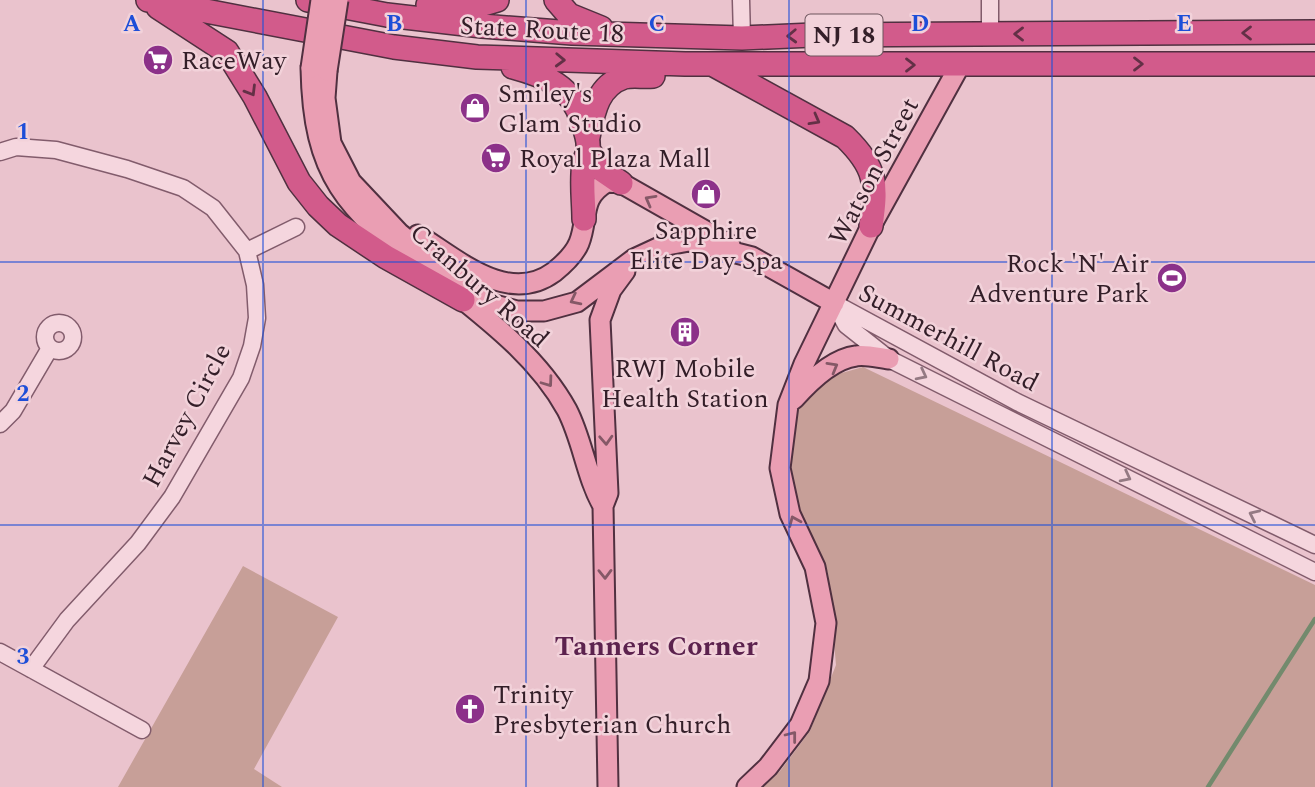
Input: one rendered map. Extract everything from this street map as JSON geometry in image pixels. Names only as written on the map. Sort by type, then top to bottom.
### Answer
[{"type":"highway","name":"State Route 18","points":[[147,0],[394,47],[477,57],[685,64],[1315,64]]},
{"type":"highway","points":[[147,0],[227,52],[255,97],[299,182],[338,225],[386,257],[463,300]]},
{"type":"highway","name":"State Route 18","points":[[309,0],[387,15],[482,26],[613,35],[742,38],[1315,32]]},
{"type":"highway","points":[[387,15],[423,5],[470,8],[497,0]]},
{"type":"highway","points":[[556,0],[569,15],[613,35]]},
{"type":"highway","points":[[477,57],[540,74],[556,82],[579,111],[588,146],[602,170],[621,183]]},
{"type":"highway","points":[[584,219],[584,164],[596,102],[605,89],[624,77],[664,76],[685,64]]},
{"type":"highway","points":[[712,64],[845,137],[862,153],[871,172],[875,195],[871,226]]},
{"type":"main road","name":"Cranbury Road","points":[[320,0],[319,70],[331,143],[351,182],[399,233],[471,292],[495,305],[517,311],[544,311],[577,302],[634,259],[662,246],[689,241],[752,257],[834,303]]},
{"type":"main road","name":"Cranbury Road","points":[[338,0],[312,107],[321,152],[345,198],[376,232],[524,352],[567,411],[582,447],[593,489],[603,506],[608,787]]},
{"type":"main road","name":"Watson Street","points":[[834,303],[871,226],[960,65]]},
{"type":"main road","points":[[369,203],[476,272],[503,284],[529,284],[547,277],[566,263],[578,244],[590,195],[607,182],[621,183],[752,257]]},
{"type":"main road","points":[[603,506],[608,493],[600,320],[611,290],[634,259]]},
{"type":"main road","points":[[747,787],[768,767],[800,726],[819,681],[825,623],[815,568],[790,514],[779,468],[788,405],[804,364],[834,303]]},
{"type":"main road","points":[[788,405],[808,384],[832,366],[856,355],[890,359]]},
{"type":"street","points":[[741,0],[742,38]]},
{"type":"street","points":[[990,0],[990,34]]},
{"type":"street","name":"Harvey Circle","points":[[0,152],[26,147],[56,150],[127,169],[183,188],[213,208],[247,251],[254,278],[257,318],[252,346],[241,378],[172,497],[138,543],[67,620],[32,669]]},
{"type":"street","points":[[247,251],[296,227]]},
{"type":"street","name":"Summerhill Road","points":[[834,303],[846,325],[890,359],[1315,572]]},
{"type":"street","name":"Summerhill Road","points":[[834,303],[1017,402],[1315,545]]},
{"type":"street","points":[[0,424],[13,411],[50,348]]},
{"type":"street","points":[[0,652],[142,730]]},
{"type":"shaded area","points":[[863,367],[1315,585],[1315,787],[763,787],[780,771],[810,731],[836,665],[828,573],[797,508],[789,464],[795,407],[831,376]]},
{"type":"shaded area","points":[[243,566],[338,617],[254,769],[282,787],[118,787]]},
{"type":"waterway","points":[[1208,787],[1315,619]]},
{"type":"place","name":"RaceWay","points":[[158,60]]},
{"type":"place","name":"Smiley's Glam Studio","points":[[475,108]]},
{"type":"place","name":"Royal Plaza Mall","points":[[496,158]]},
{"type":"place","name":"Sapphire Elite Day Spa","points":[[706,194]]},
{"type":"place","name":"Rock 'N' Air Adventure Park","points":[[1172,278]]},
{"type":"place","name":"RWJ Mobile Health Station","points":[[685,332]]},
{"type":"place","name":"Trinity Presbyterian Church","points":[[470,709]]},
{"type":"district","name":"Tanners Corner","points":[[656,645]]}]
